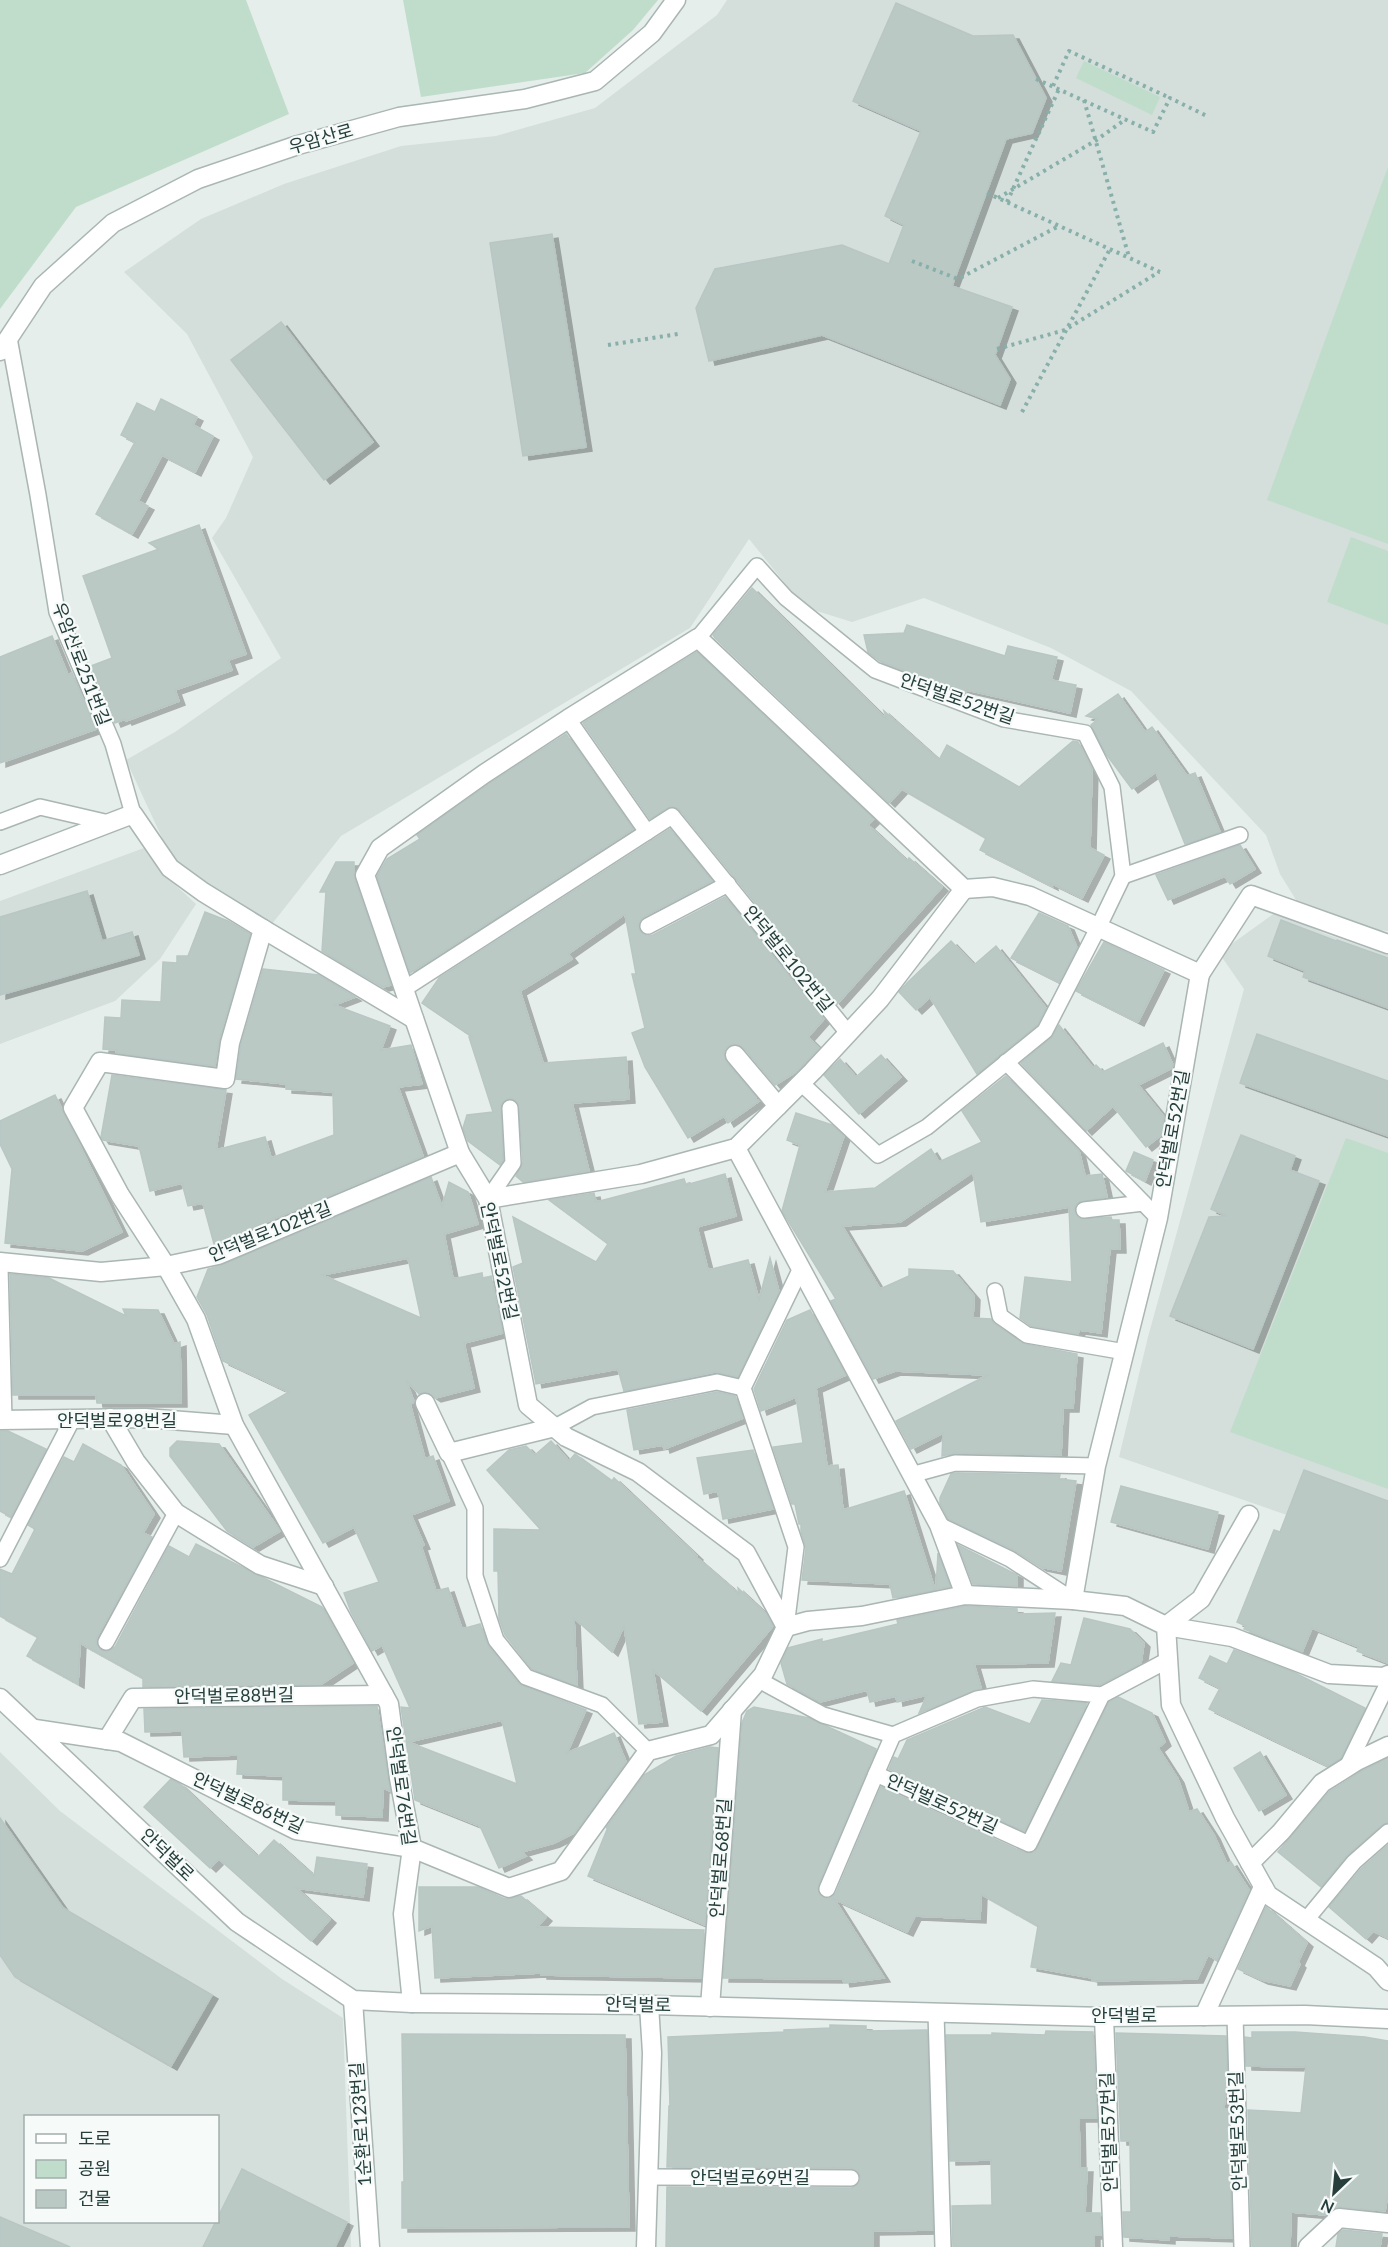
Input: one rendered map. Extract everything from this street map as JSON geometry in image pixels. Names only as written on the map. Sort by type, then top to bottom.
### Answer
[{"type":"street","name":"우암산로","points":[[4,344],[43,285],[113,223],[198,179],[298,145],[399,117],[525,99],[596,81],[652,33],[676,0]]},
{"type":"street","points":[[698,638],[964,889]]},
{"type":"street","name":"안덕벌로52번길","points":[[698,638],[484,774],[380,848],[365,875],[460,1153],[488,1200],[528,1405],[566,1437],[638,1472],[746,1554],[786,1628]]},
{"type":"street","points":[[0,865],[133,814]]},
{"type":"street","name":"우암산로251번길","points":[[133,814],[170,868],[203,892],[414,1020]]},
{"type":"street","points":[[488,1200],[641,1174],[736,1148],[880,999],[964,889],[993,886],[1030,896],[1200,974],[1251,895],[1388,944]]},
{"type":"street","name":"안덕벌로76번길","points":[[264,929],[230,1043],[225,1079],[100,1062],[73,1108],[120,1195],[166,1266],[196,1319],[234,1425],[389,1704],[412,1848],[403,1914],[412,2003]]},
{"type":"street","name":"안덕벌로52번길","points":[[1073,1600],[1096,1466],[1158,1218],[1200,974]]},
{"type":"street","points":[[735,1055],[778,1106]]},
{"type":"street","points":[[736,1148],[939,1525],[964,1595]]},
{"type":"street","name":"안덕벌로102번길","points":[[0,1262],[101,1272],[166,1266],[219,1255],[460,1153]]},
{"type":"street","points":[[425,1402],[449,1453],[555,1427]]},
{"type":"street","name":"안덕벌로98번길","points":[[2,1420],[144,1418],[234,1425]]},
{"type":"street","points":[[110,1419],[136,1462],[176,1513],[260,1565],[324,1586]]},
{"type":"street","points":[[1166,1626],[1201,1599],[1249,1515]]},
{"type":"street","points":[[648,1751],[711,1735],[759,1680],[786,1628],[808,1621],[862,1616],[964,1595],[1073,1600],[1125,1606],[1166,1626],[1232,1637],[1329,1674],[1384,1677],[1388,1675]]},
{"type":"street","points":[[1166,1626],[1171,1705],[1226,1818],[1268,1895],[1376,1967],[1388,1981]]},
{"type":"street","name":"안덕벌로88번길","points":[[107,1740],[133,1698],[384,1695]]},
{"type":"street","name":"안덕벌로","points":[[0,1698],[237,1922],[352,2000],[1104,2017],[1305,2015],[1388,2019]]},
{"type":"street","name":"안덕벌로68번길","points":[[710,2007],[732,1710]]},
{"type":"street","name":"안덕벌로86번길","points":[[35,1729],[121,1742],[296,1830],[412,1848],[509,1888],[561,1871],[648,1751]]},
{"type":"street","points":[[1250,1863],[1281,1832],[1322,1783],[1388,1746]]},
{"type":"street","points":[[1204,2016],[1263,1887]]},
{"type":"street","name":"1순환로123번길","points":[[352,2000],[370,2247]]},
{"type":"street","points":[[646,2247],[652,2053],[649,2005]]},
{"type":"street","name":"안덕벌로57번길","points":[[1104,2017],[1113,2247]]},
{"type":"street","points":[[1308,2247],[1339,2218],[1388,2223]]},
{"type":"lane","name":"우암산로251번길","points":[[4,344],[38,495],[57,612],[113,744],[133,814]]},
{"type":"lane","name":"안덕벌로52번길","points":[[698,638],[757,566],[786,598],[875,670],[1004,719],[1085,733],[1112,787],[1123,876]]},
{"type":"lane","points":[[404,989],[647,832],[568,719]]},
{"type":"lane","points":[[0,822],[40,807],[109,824]]},
{"type":"lane","name":"안덕벌로102번길","points":[[647,832],[672,816],[848,1033]]},
{"type":"lane","points":[[801,1083],[878,1155],[927,1127],[1045,1031],[1123,876],[1240,835]]},
{"type":"lane","points":[[648,926],[728,884]]},
{"type":"lane","name":"안덕벌로52번길","points":[[1006,1062],[1158,1218]]},
{"type":"lane","points":[[488,1200],[513,1163],[510,1108]]},
{"type":"lane","points":[[1084,1210],[1143,1203]]},
{"type":"lane","points":[[0,1267],[2,1420]]},
{"type":"lane","points":[[786,1628],[796,1547],[743,1388],[801,1268]]},
{"type":"lane","points":[[995,1291],[1000,1317],[1027,1335],[1125,1352]]},
{"type":"lane","points":[[555,1427],[592,1407],[717,1382],[743,1388]]},
{"type":"lane","points":[[0,1559],[72,1420]]},
{"type":"lane","points":[[449,1453],[475,1508],[475,1576],[496,1640],[526,1677],[602,1705],[648,1751]]},
{"type":"lane","points":[[912,1475],[955,1463],[1096,1466]]},
{"type":"lane","points":[[106,1642],[176,1513]]},
{"type":"lane","points":[[939,1525],[1010,1559],[1073,1600]]},
{"type":"lane","points":[[759,1680],[823,1715],[893,1735],[977,1699],[1033,1689],[1102,1695],[1168,1660]]},
{"type":"lane","points":[[1347,1767],[1388,1683]]},
{"type":"lane","name":"안덕벌로52번길","points":[[893,1735],[876,1774],[1029,1844],[1102,1695]]},
{"type":"lane","points":[[827,1889],[876,1774]]},
{"type":"lane","points":[[1306,1920],[1354,1862],[1388,1832]]},
{"type":"lane","points":[[936,2013],[943,2247]]},
{"type":"lane","name":"안덕벌로53번길","points":[[1235,2016],[1242,2247]]},
{"type":"lane","name":"안덕벌로69번길","points":[[649,2177],[851,2178]]},
{"type":"path","points":[[1053,86],[1069,51],[1209,117]]},
{"type":"path","points":[[1036,79],[1153,132],[1170,98]]},
{"type":"path","points":[[1007,202],[1059,89]]},
{"type":"path","points":[[1083,100],[1128,257]]},
{"type":"path","points":[[998,198],[1095,141],[1127,119]]},
{"type":"path","points":[[987,193],[1160,272],[1065,330],[997,349]]},
{"type":"path","points":[[912,261],[958,279],[1059,226]]},
{"type":"path","points":[[1022,412],[1110,249]]},
{"type":"path","points":[[608,345],[678,334]]},
{"type":"shaded area","points":[[727,0],[1388,0],[1388,931],[1347,927],[1301,908],[1280,874],[1266,835],[1131,691],[1051,648],[924,598],[852,622],[804,607],[749,539],[690,628],[341,836],[272,924],[207,887],[170,855],[126,760],[175,732],[281,658],[212,538],[226,518],[253,457],[187,334],[124,272],[201,219],[284,184],[401,146],[496,136],[595,108],[717,15]]},
{"type":"shaded area","points":[[144,848],[159,870],[196,904],[160,959],[115,1001],[0,1044],[0,901]]},
{"type":"shaded area","points":[[1276,912],[1326,934],[1388,955],[1388,1553],[1287,1515],[1119,1457],[1148,1337],[1244,989],[1219,953]]},
{"type":"shaded area","points":[[0,1752],[60,1811],[282,1979],[343,2018],[351,2247],[0,2247]]},
{"type":"green space","points":[[0,0],[246,0],[289,114],[76,207],[0,309]]},
{"type":"green space","points":[[403,0],[658,0],[633,30],[585,73],[421,97]]},
{"type":"green space","points":[[1084,61],[1160,97],[1152,115],[1076,78]]},
{"type":"green space","points":[[1388,167],[1388,544],[1267,500]]},
{"type":"green space","points":[[1351,537],[1388,551],[1388,625],[1327,602]]},
{"type":"green space","points":[[1346,1138],[1388,1153],[1388,1489],[1230,1432]]},
{"type":"building","points":[[896,3],[973,36],[1013,35],[1046,98],[1032,133],[1006,139],[952,286],[1012,307],[995,355],[1010,379],[1000,405],[822,335],[709,361],[696,308],[715,269],[842,245],[889,264],[904,225],[885,216],[921,131],[853,101]]},
{"type":"building","points":[[552,234],[586,447],[523,456],[490,243]]},
{"type":"building","points":[[281,322],[373,442],[324,480],[231,360]]},
{"type":"building","points":[[161,399],[197,417],[193,425],[213,436],[195,472],[162,455],[138,501],[148,506],[132,534],[96,514],[135,442],[121,435],[137,403],[155,412]]},
{"type":"building","points":[[199,525],[246,654],[228,660],[232,670],[175,690],[179,701],[115,723],[91,666],[112,658],[83,576],[159,549],[149,543]]},
{"type":"building","points":[[752,588],[887,720],[884,711],[939,760],[947,745],[1019,787],[1073,741],[1078,742],[1092,769],[1090,848],[1104,855],[1082,898],[1051,883],[1052,886],[980,850],[986,838],[902,789],[889,803],[713,635]]},
{"type":"building","points":[[907,625],[1005,656],[1008,646],[1057,657],[1051,680],[1076,685],[1070,713],[967,690],[965,694],[880,661],[868,652],[864,635],[904,633]]},
{"type":"building","points":[[52,636],[68,675],[72,673],[96,729],[0,763],[0,657]]},
{"type":"building","points":[[697,652],[874,819],[868,825],[907,861],[909,858],[942,887],[837,1004],[679,809],[671,806],[650,819],[583,723]]},
{"type":"building","points":[[1118,694],[1145,732],[1152,727],[1187,776],[1195,773],[1220,832],[1185,844],[1156,772],[1132,789],[1106,754],[1091,725],[1098,719],[1086,716]]},
{"type":"building","points":[[566,734],[633,829],[410,973],[377,876],[387,859],[420,839],[417,835],[490,783]]},
{"type":"building","points":[[670,829],[712,881],[643,917],[638,925],[640,931],[647,936],[653,935],[725,897],[824,1019],[808,1037],[819,1048],[796,1072],[775,1085],[743,1047],[734,1044],[728,1046],[724,1052],[726,1062],[756,1097],[754,1098],[759,1101],[728,1123],[724,1116],[688,1138],[645,1067],[632,1033],[645,1028],[632,974],[636,974],[625,914],[568,954],[572,959],[520,991],[543,1063],[626,1057],[629,1099],[572,1103],[589,1171],[523,1182],[516,1176],[523,1162],[518,1103],[509,1098],[501,1104],[503,1160],[500,1165],[468,1141],[463,1128],[467,1115],[493,1112],[469,1037],[472,1037],[422,1003],[439,978]]},
{"type":"building","points":[[1240,845],[1255,869],[1230,884],[1225,876],[1168,900],[1156,875]]},
{"type":"building","points":[[336,862],[354,862],[354,878],[391,985],[383,987],[322,951],[326,892],[320,892]]},
{"type":"building","points":[[87,891],[102,941],[132,932],[139,955],[0,995],[0,917]]},
{"type":"building","points":[[205,912],[228,921],[250,934],[219,1040],[215,1066],[116,1053],[117,1050],[103,1049],[105,1017],[121,1018],[122,1000],[161,1002],[163,962],[177,963],[177,956],[188,956]]},
{"type":"building","points":[[1039,913],[1068,926],[1077,948],[1059,982],[1011,958]]},
{"type":"building","points":[[1281,920],[1388,958],[1388,1008],[1303,977],[1305,971],[1268,956]]},
{"type":"building","points":[[951,941],[974,965],[996,946],[1046,1008],[1037,1025],[977,1074],[930,997],[916,1010],[899,992]]},
{"type":"building","points":[[1104,942],[1164,970],[1138,1022],[1076,991]]},
{"type":"building","points":[[263,969],[319,975],[355,997],[334,1005],[390,1026],[381,1050],[411,1045],[422,1084],[398,1087],[423,1156],[214,1244],[203,1203],[188,1206],[182,1183],[150,1191],[139,1146],[103,1140],[101,1137],[112,1075],[226,1090],[216,1150],[265,1137],[271,1158],[334,1135],[333,1092],[286,1089],[286,1084],[236,1079],[241,1045]]},
{"type":"building","points":[[1059,1025],[1093,1068],[1096,1065],[1103,1072],[1163,1043],[1173,1065],[1172,1068],[1138,1085],[1164,1117],[1161,1135],[1146,1147],[1113,1106],[1086,1131],[1021,1063],[1051,1038]]},
{"type":"building","points":[[1257,1034],[1388,1081],[1388,1136],[1240,1083]]},
{"type":"building","points":[[881,1055],[901,1077],[859,1114],[824,1075],[840,1059],[856,1077]]},
{"type":"building","points":[[1006,1076],[1079,1151],[1085,1176],[1102,1174],[1107,1197],[1079,1202],[1074,1212],[1081,1219],[1111,1217],[1112,1220],[1119,1220],[1120,1249],[1110,1249],[1101,1333],[1079,1330],[1078,1334],[1031,1326],[1020,1318],[1025,1277],[1072,1282],[1069,1207],[981,1222],[973,1172],[900,1222],[842,1226],[880,1289],[909,1276],[909,1269],[953,1271],[974,1296],[973,1318],[991,1319],[994,1324],[1025,1344],[1077,1354],[1073,1408],[1063,1408],[1061,1455],[955,1453],[942,1456],[943,1433],[911,1449],[896,1421],[988,1375],[895,1371],[873,1379],[831,1301],[836,1299],[782,1211],[800,1145],[787,1140],[796,1113],[832,1125],[844,1136],[825,1192],[875,1188],[931,1149],[939,1162],[982,1142],[962,1111]]},
{"type":"building","points":[[55,1095],[122,1232],[82,1251],[5,1243],[12,1169],[0,1144],[0,1121]]},
{"type":"building","points":[[1241,1135],[1295,1156],[1290,1170],[1319,1181],[1253,1349],[1170,1316],[1209,1217],[1227,1216],[1211,1209]]},
{"type":"building","points":[[1134,1152],[1153,1160],[1145,1181],[1126,1171]]},
{"type":"building","points":[[725,1174],[736,1216],[697,1227],[708,1270],[748,1260],[759,1300],[770,1258],[779,1292],[738,1377],[715,1372],[624,1391],[618,1369],[536,1384],[513,1267],[523,1263],[513,1217],[596,1262],[608,1244],[549,1200],[594,1193],[596,1202],[684,1179],[686,1185]]},
{"type":"building","points":[[431,1177],[442,1207],[449,1182],[468,1192],[478,1224],[444,1234],[453,1279],[482,1273],[483,1279],[491,1276],[503,1333],[464,1343],[474,1388],[435,1398],[426,1392],[419,1394],[406,1380],[414,1402],[410,1404],[425,1459],[433,1456],[449,1501],[411,1515],[424,1545],[421,1546],[436,1591],[448,1588],[462,1629],[480,1624],[488,1646],[519,1684],[586,1710],[567,1753],[614,1733],[626,1762],[574,1833],[554,1843],[522,1852],[526,1856],[499,1868],[480,1826],[415,1800],[401,1707],[410,1708],[382,1645],[372,1651],[351,1612],[344,1593],[379,1582],[354,1527],[323,1543],[249,1415],[289,1392],[223,1361],[207,1315],[197,1297],[208,1269]],"holes":[[[408,1258],[421,1318],[322,1275]],[[502,1720],[517,1784],[408,1742]]]},
{"type":"building","points":[[10,1274],[49,1278],[126,1316],[123,1309],[158,1310],[174,1344],[180,1342],[181,1403],[97,1403],[96,1395],[13,1395]]},
{"type":"building","points":[[810,1310],[846,1375],[816,1388],[827,1466],[838,1465],[843,1510],[904,1491],[935,1590],[893,1598],[890,1584],[802,1580],[806,1548],[801,1524],[799,1524],[795,1504],[792,1504],[773,1447],[803,1443],[796,1397],[761,1411],[754,1389],[787,1320]]},
{"type":"building","points":[[717,1392],[735,1396],[743,1418],[664,1449],[663,1445],[634,1450],[627,1410]]},
{"type":"building","points":[[0,1431],[8,1431],[46,1449],[11,1517],[0,1511]]},
{"type":"building","points":[[177,1441],[219,1444],[280,1531],[253,1547],[227,1531],[170,1456],[170,1448]]},
{"type":"building","points":[[551,1441],[569,1461],[575,1454],[612,1481],[614,1478],[696,1557],[739,1594],[738,1588],[766,1614],[773,1626],[701,1711],[653,1670],[662,1722],[639,1724],[624,1626],[612,1652],[574,1618],[577,1686],[532,1669],[505,1635],[499,1618],[498,1571],[494,1571],[494,1529],[541,1530],[487,1470],[509,1450],[526,1446],[535,1455]]},
{"type":"building","points":[[83,1444],[121,1465],[154,1514],[143,1533],[152,1537],[97,1637],[96,1643],[101,1650],[107,1652],[115,1647],[169,1546],[189,1557],[196,1544],[322,1607],[353,1663],[320,1685],[143,1687],[143,1678],[80,1643],[78,1684],[27,1656],[38,1637],[0,1616],[0,1569],[12,1574],[35,1529],[28,1525],[64,1457],[74,1462]]},
{"type":"building","points":[[753,1450],[773,1509],[723,1519],[718,1491],[704,1494],[697,1458]]},
{"type":"building","points":[[1304,1470],[1388,1501],[1388,1663],[1357,1651],[1359,1647],[1312,1628],[1302,1652],[1244,1629],[1246,1626],[1237,1622],[1274,1530],[1280,1532]]},
{"type":"building","points":[[951,1474],[1060,1475],[1059,1479],[1076,1481],[1061,1571],[1041,1567],[1014,1550],[948,1519],[940,1498]]},
{"type":"building","points":[[1121,1486],[1218,1512],[1208,1549],[1111,1522]]},
{"type":"building","points":[[958,1545],[1017,1575],[1017,1586],[973,1584]]},
{"type":"building","points":[[938,1553],[950,1587],[936,1589]]},
{"type":"building","points":[[966,1606],[1017,1609],[1017,1614],[1055,1613],[1048,1663],[974,1664],[981,1688],[919,1713],[927,1695],[897,1702],[896,1696],[870,1702],[867,1690],[820,1702],[787,1684],[781,1663],[788,1648],[898,1624],[897,1620]]},
{"type":"building","points":[[1084,1618],[1130,1629],[1144,1643],[1141,1663],[1100,1685],[1052,1681],[1061,1663],[1071,1665]]},
{"type":"building","points":[[1234,1650],[1293,1672],[1365,1708],[1341,1758],[1328,1766],[1209,1709],[1220,1688],[1199,1678],[1210,1656],[1227,1664]]},
{"type":"building","points":[[1118,1697],[1152,1713],[1165,1742],[1158,1748],[1178,1779],[1189,1812],[1197,1809],[1214,1835],[1227,1864],[1231,1862],[1249,1890],[1217,1960],[1208,1955],[1197,1979],[1092,1981],[1092,1978],[1031,1967],[1038,1926],[981,1894],[980,1919],[915,1916],[907,1932],[834,1899],[884,1978],[844,1983],[843,1979],[723,1978],[742,1723],[747,1711],[754,1707],[809,1718],[876,1749],[818,1885],[819,1894],[828,1899],[836,1893],[881,1787],[1025,1853],[1035,1852],[1109,1702]]},
{"type":"building","points":[[1042,1700],[1087,1703],[1024,1831],[889,1769],[894,1757],[898,1759],[907,1740],[985,1707],[1030,1724]]},
{"type":"building","points":[[377,1706],[390,1791],[383,1788],[382,1817],[336,1815],[336,1801],[283,1800],[283,1776],[237,1774],[238,1755],[184,1757],[182,1731],[145,1732],[144,1709]]},
{"type":"building","points":[[710,1747],[718,1748],[705,1925],[588,1876],[608,1827],[606,1828],[644,1775],[676,1756]]},
{"type":"building","points":[[1260,1752],[1286,1795],[1259,1811],[1234,1768]]},
{"type":"building","points":[[1388,1758],[1388,1822],[1347,1855],[1321,1887],[1278,1852],[1329,1792]]},
{"type":"building","points":[[171,1779],[180,1784],[258,1857],[274,1840],[314,1876],[317,1857],[367,1864],[363,1897],[296,1888],[330,1919],[311,1941],[219,1859],[210,1868],[144,1807]]},
{"type":"building","points":[[0,1818],[63,1908],[212,1995],[171,2066],[15,1977],[0,1955]]},
{"type":"building","points":[[1388,1845],[1388,1938],[1373,1931],[1366,1939],[1329,1907],[1361,1869]]},
{"type":"building","points":[[419,1887],[478,1887],[505,1899],[521,1896],[546,1917],[537,1927],[704,1930],[701,1978],[541,1975],[541,1973],[435,1978],[432,1926],[419,1931]]},
{"type":"building","points":[[1266,1907],[1307,1943],[1290,1986],[1262,1980],[1238,1969]]},
{"type":"building","points":[[830,2025],[866,2026],[866,2031],[927,2030],[933,2230],[873,2231],[873,2247],[666,2247],[667,2187],[851,2188],[856,2186],[861,2179],[859,2173],[851,2168],[667,2167],[670,2106],[668,2037],[784,2032],[784,2030],[830,2028]]},
{"type":"building","points":[[1046,2031],[1093,2032],[1097,2118],[1079,2118],[1080,2168],[1087,2168],[1085,2213],[1100,2213],[1101,2235],[1094,2235],[1094,2247],[953,2247],[952,2206],[992,2205],[991,2160],[950,2161],[946,2035],[992,2035],[992,2033],[1045,2035]]},
{"type":"building","points":[[1252,2032],[1295,2032],[1388,2041],[1388,2193],[1385,2211],[1340,2207],[1326,2215],[1291,2212],[1290,2247],[1252,2247],[1248,2110],[1301,2113],[1306,2067],[1246,2066],[1245,2037],[1252,2038]]},
{"type":"building","points":[[1116,2033],[1226,2036],[1227,2071],[1224,2109],[1228,2109],[1232,2238],[1169,2236],[1169,2240],[1124,2237],[1123,2212],[1131,2212],[1130,2141],[1121,2141]]},
{"type":"building","points":[[402,2034],[625,2035],[629,2227],[402,2228],[402,2182],[404,2182]]},
{"type":"building","points":[[242,2169],[347,2222],[335,2247],[203,2247],[215,2223],[219,2223],[219,2215]]},
{"type":"building","points":[[0,2217],[70,2247],[0,2247]]},
{"type":"building","points":[[1343,2230],[1382,2234],[1380,2247],[1336,2247],[1338,2234]]}]
